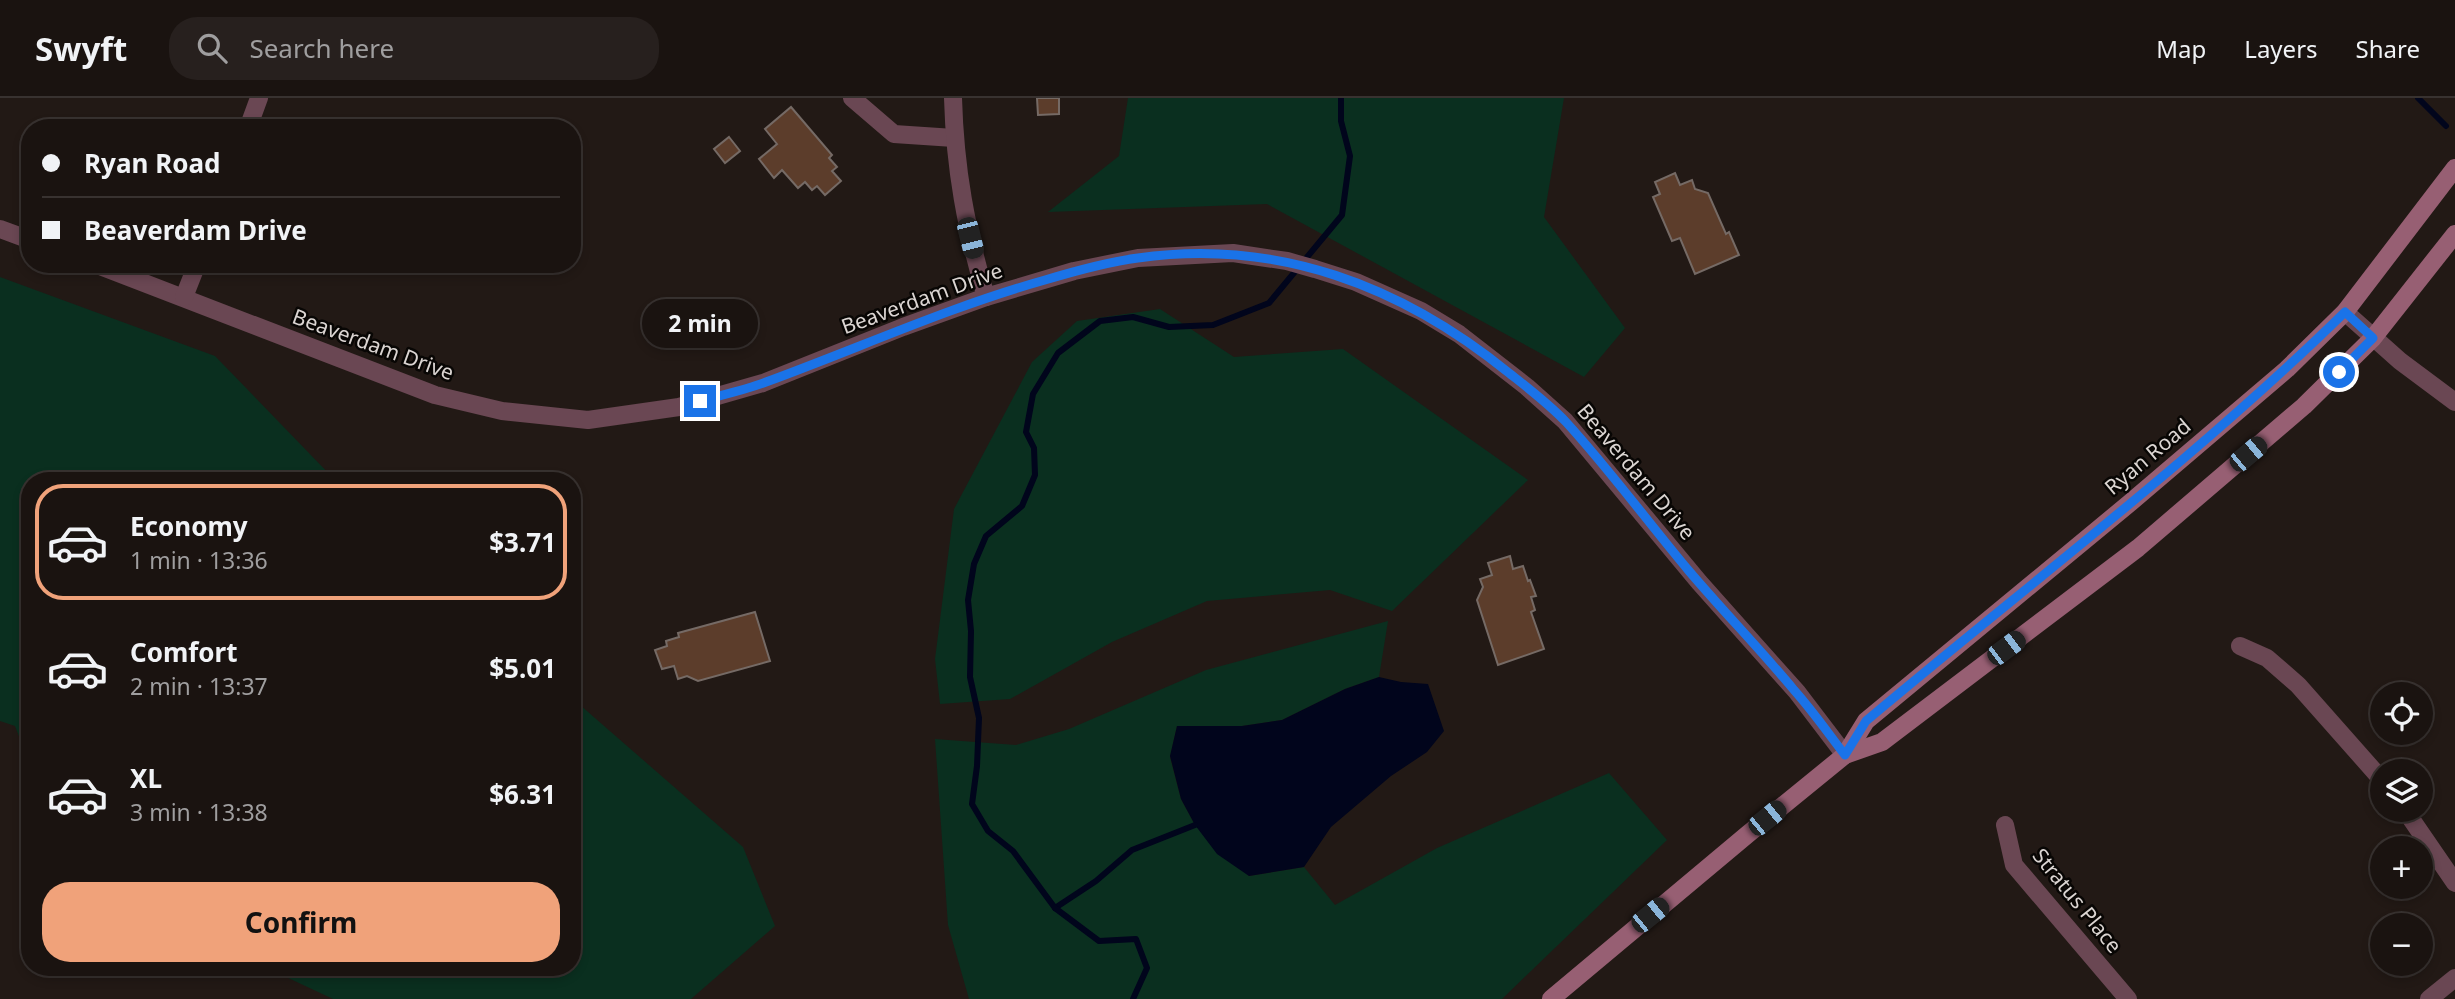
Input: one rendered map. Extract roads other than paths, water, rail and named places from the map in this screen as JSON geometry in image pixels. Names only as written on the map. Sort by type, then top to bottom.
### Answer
[{"type":"main road","name":"Ryan Road","points":[[1551,999],[1716,859],[1845,755],[1866,721],[2287,369],[2345,312],[2455,168]]},
{"type":"main road","name":"Ryan Road","points":[[1845,755],[1882,742],[2138,548],[2304,406],[2373,338],[2455,234]]},
{"type":"street","points":[[251,119],[259,98]]},
{"type":"street","points":[[852,98],[894,134],[954,138]]},
{"type":"street","points":[[953,98],[954,138],[964,213],[986,297]]},
{"type":"street","points":[[0,229],[21,237]]},
{"type":"street","name":"Beaverdam Drive","points":[[119,273],[435,395],[502,411],[589,420],[679,407],[764,383],[986,297],[1074,271],[1138,258],[1233,253],[1287,261],[1356,282],[1421,311],[1459,334],[1527,387],[1565,421],[1699,582],[1797,692],[1845,755]]},
{"type":"street","points":[[184,297],[193,273]]},
{"type":"street","points":[[2345,312],[2400,362],[2455,402]]},
{"type":"street","points":[[2240,646],[2267,658],[2298,685],[2370,766]]},
{"type":"street","points":[[2413,822],[2455,883]]},
{"type":"street","name":"Stratus Place","points":[[2005,825],[2014,866],[2128,999]]},
{"type":"street","points":[[2428,999],[2455,978]]},
{"type":"water","points":[[1379,677],[1428,684],[1444,731],[1427,752],[1391,776],[1331,827],[1304,867],[1249,876],[1217,854],[1195,825],[1181,799],[1170,756],[1177,726],[1242,726],[1282,720],[1345,689]]},
{"type":"waterway","points":[[1133,999],[1147,968],[1136,939],[1099,941],[1055,908],[1013,851],[988,831],[972,804],[979,718],[970,677],[971,631],[968,600],[974,564],[986,536],[1022,506],[1035,475],[1034,448],[1026,432],[1033,394],[1058,353],[1100,321],[1133,317],[1169,327],[1213,325],[1269,303],[1342,215],[1350,156],[1341,121],[1341,98]]},
{"type":"waterway","points":[[2418,98],[2446,126]]},
{"type":"waterway","points":[[1055,908],[1096,881],[1132,850],[1195,825]]}]
